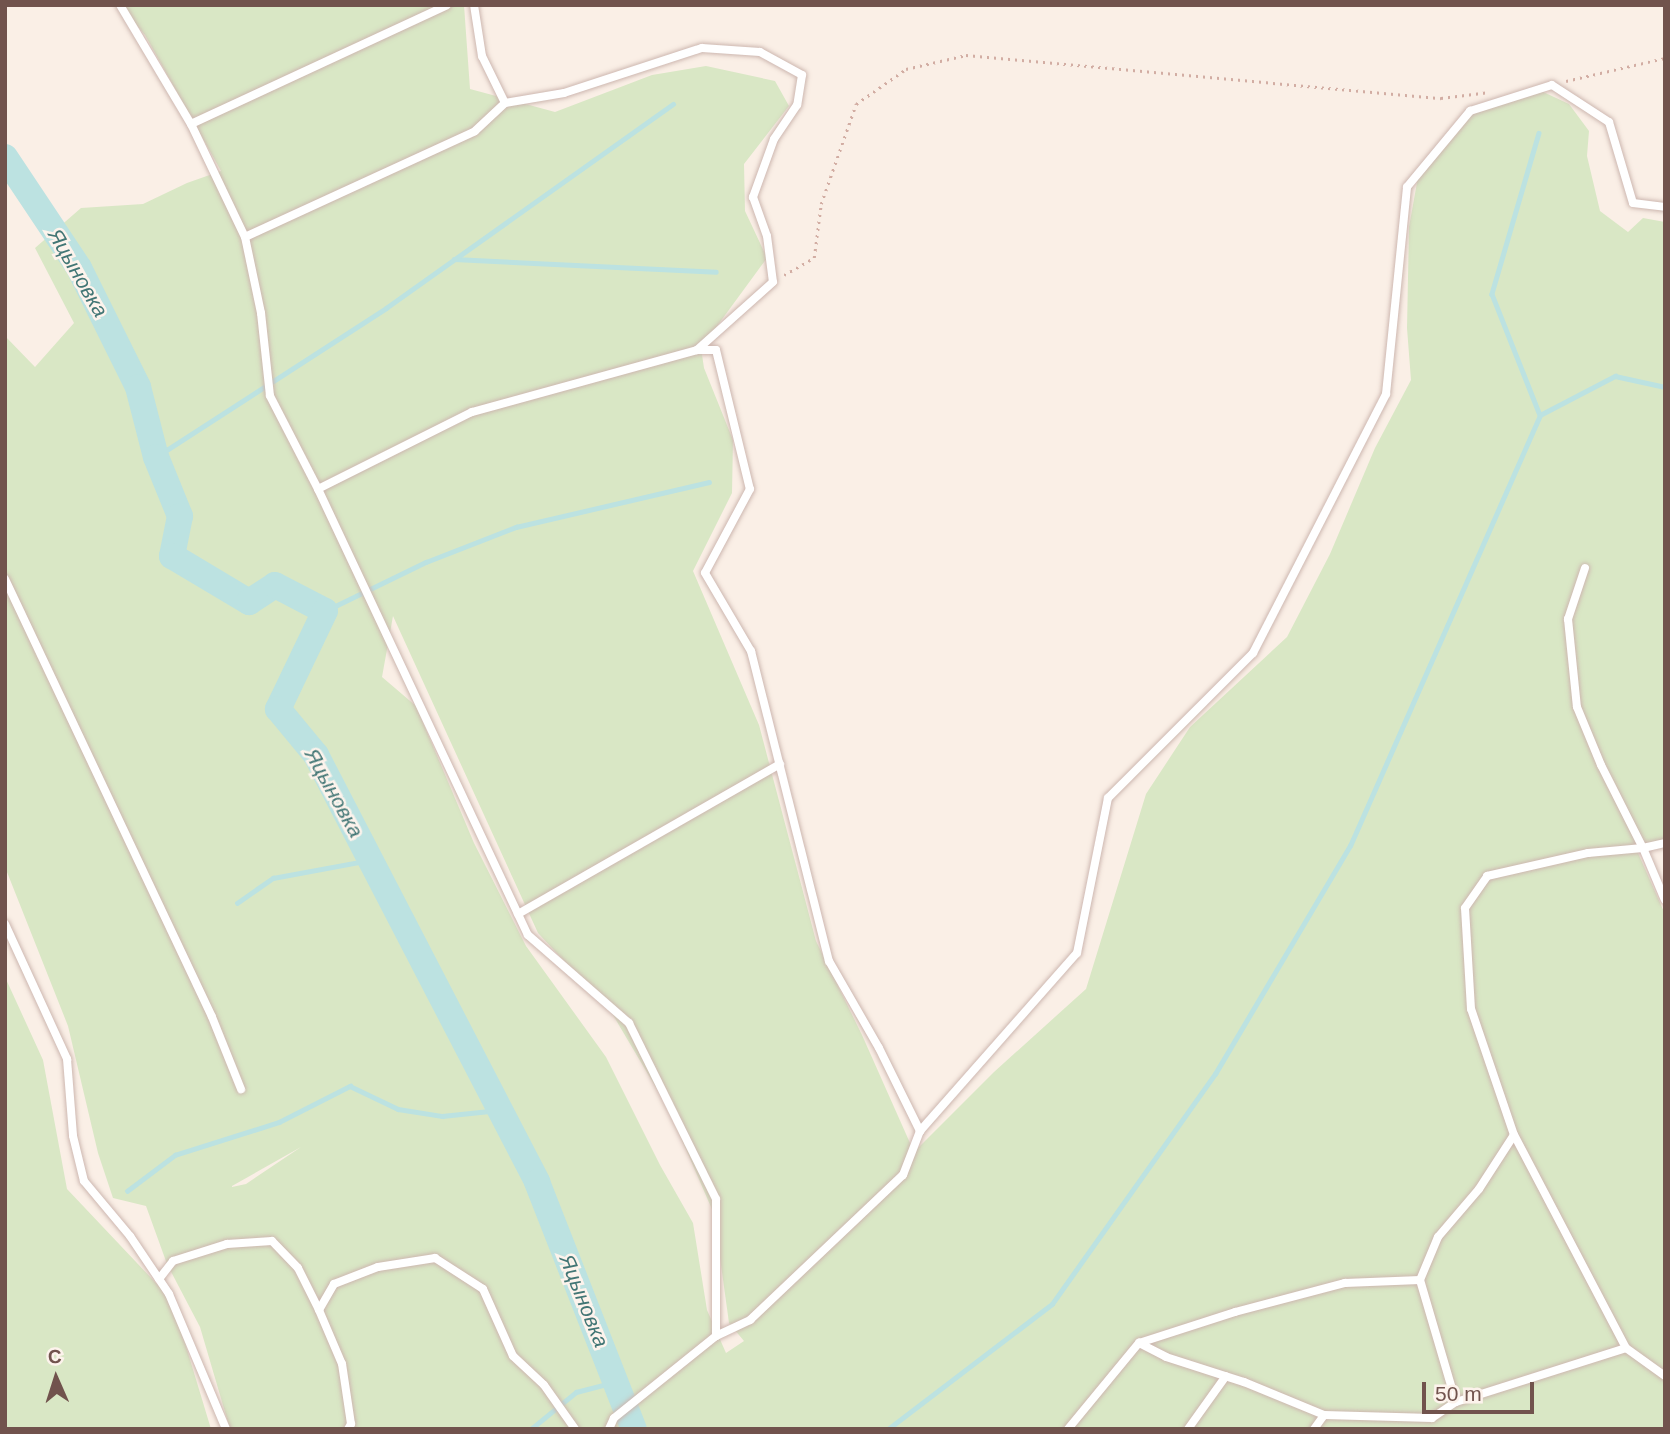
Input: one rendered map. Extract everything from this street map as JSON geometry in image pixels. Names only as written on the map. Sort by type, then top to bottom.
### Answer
[{"type":"lane","points":[[120,5],[191,124],[245,237],[261,313],[270,395],[362,581],[528,935],[629,1023],[716,1199],[716,1336]]},
{"type":"lane","points":[[191,124],[447,5]]},
{"type":"lane","points":[[474,5],[482,56],[505,103]]},
{"type":"lane","points":[[245,237],[475,131],[505,103],[564,93],[702,48],[760,52],[802,75],[797,105],[775,139],[753,197],[767,236],[773,282],[697,350]]},
{"type":"lane","points":[[609,1429],[614,1418],[716,1336],[750,1320],[903,1175],[920,1131],[1077,953],[1108,798],[1253,653],[1386,394],[1407,187],[1470,111],[1552,85],[1609,122],[1633,203],[1665,207]]},
{"type":"lane","points":[[318,489],[472,412],[697,350],[716,350],[750,489],[705,573],[751,651],[829,961],[879,1048],[920,1131]]},
{"type":"lane","points":[[1586,568],[1568,619],[1577,707],[1601,765],[1643,848],[1665,900]]},
{"type":"lane","points":[[5,579],[189,968],[241,1089]]},
{"type":"lane","points":[[518,914],[780,764]]},
{"type":"lane","points":[[1665,843],[1643,848],[1588,853],[1487,876],[1465,908],[1471,1009],[1514,1135],[1626,1348],[1665,1376]]},
{"type":"lane","points":[[5,924],[66,1059],[73,1136],[84,1181],[130,1236],[172,1300],[226,1429]]},
{"type":"lane","points":[[1456,1402],[1420,1280],[1438,1237],[1479,1189],[1514,1135]]},
{"type":"lane","points":[[159,1279],[173,1261],[227,1244],[272,1241],[298,1268],[342,1364],[351,1424],[348,1429]]},
{"type":"lane","points":[[319,1310],[334,1284],[377,1267],[435,1258],[483,1289],[513,1356],[554,1397],[575,1429]]},
{"type":"lane","points":[[1068,1429],[1139,1343],[1345,1283],[1420,1280]]},
{"type":"lane","points":[[1139,1343],[1166,1357],[1226,1376],[1324,1415],[1432,1418],[1456,1402],[1626,1348]]},
{"type":"lane","points":[[1188,1429],[1226,1376]]},
{"type":"lane","points":[[1314,1429],[1324,1415]]},
{"type":"path","points":[[773,282],[814,258],[821,204],[856,104],[906,69],[966,55],[1441,97],[1490,92]]},
{"type":"path","points":[[1552,85],[1665,58]]},
{"type":"green space","points":[[120,5],[464,5],[470,89],[555,112],[652,75],[706,66],[775,81],[789,106],[744,164],[745,211],[767,258],[701,348],[704,368],[733,440],[732,493],[693,571],[759,725],[816,941],[862,1035],[914,1152],[994,1072],[1086,989],[1146,794],[1190,727],[1287,637],[1330,554],[1375,448],[1411,380],[1407,328],[1409,227],[1420,166],[1464,114],[1539,90],[1569,104],[1589,131],[1587,156],[1600,211],[1628,232],[1643,218],[1665,222],[1665,847],[1638,853],[1665,914],[1665,1429],[230,1429],[200,1327],[167,1264],[146,1206],[113,1198],[98,1153],[68,1026],[5,867],[5,336],[35,367],[74,323],[35,248],[81,208],[143,204],[187,183],[221,171],[145,35]],"holes":[[[393,616],[538,933],[610,1010],[668,1108],[714,1214],[729,1323],[744,1341],[726,1353],[707,1310],[693,1223],[660,1165],[606,1057],[526,946],[474,843],[416,706],[382,677]],[[301,1147],[246,1184],[232,1187],[232,1186]]]},
{"type":"green space","points":[[5,977],[43,1060],[67,1189],[172,1300],[211,1429],[5,1429]]},
{"type":"waterway","points":[[156,457],[386,308],[673,104]]},
{"type":"waterway","points":[[1539,133],[1492,294],[1540,415]]},
{"type":"waterway","name":"Яцыновка","points":[[5,157],[79,268],[138,387],[156,457],[180,516],[172,556],[249,602],[275,585],[325,611],[278,709],[316,755],[537,1182],[634,1429]]},
{"type":"waterway","points":[[454,259],[716,272]]},
{"type":"waterway","points":[[888,1429],[1052,1304],[1215,1074],[1350,846],[1540,415],[1615,376],[1665,387]]},
{"type":"waterway","points":[[325,611],[426,562],[516,527],[709,482]]},
{"type":"waterway","points":[[237,903],[273,878],[370,860]]},
{"type":"waterway","points":[[127,1191],[175,1155],[279,1122],[350,1086],[398,1109],[442,1116],[499,1110]]},
{"type":"waterway","points":[[531,1429],[576,1392],[615,1382]]}]
